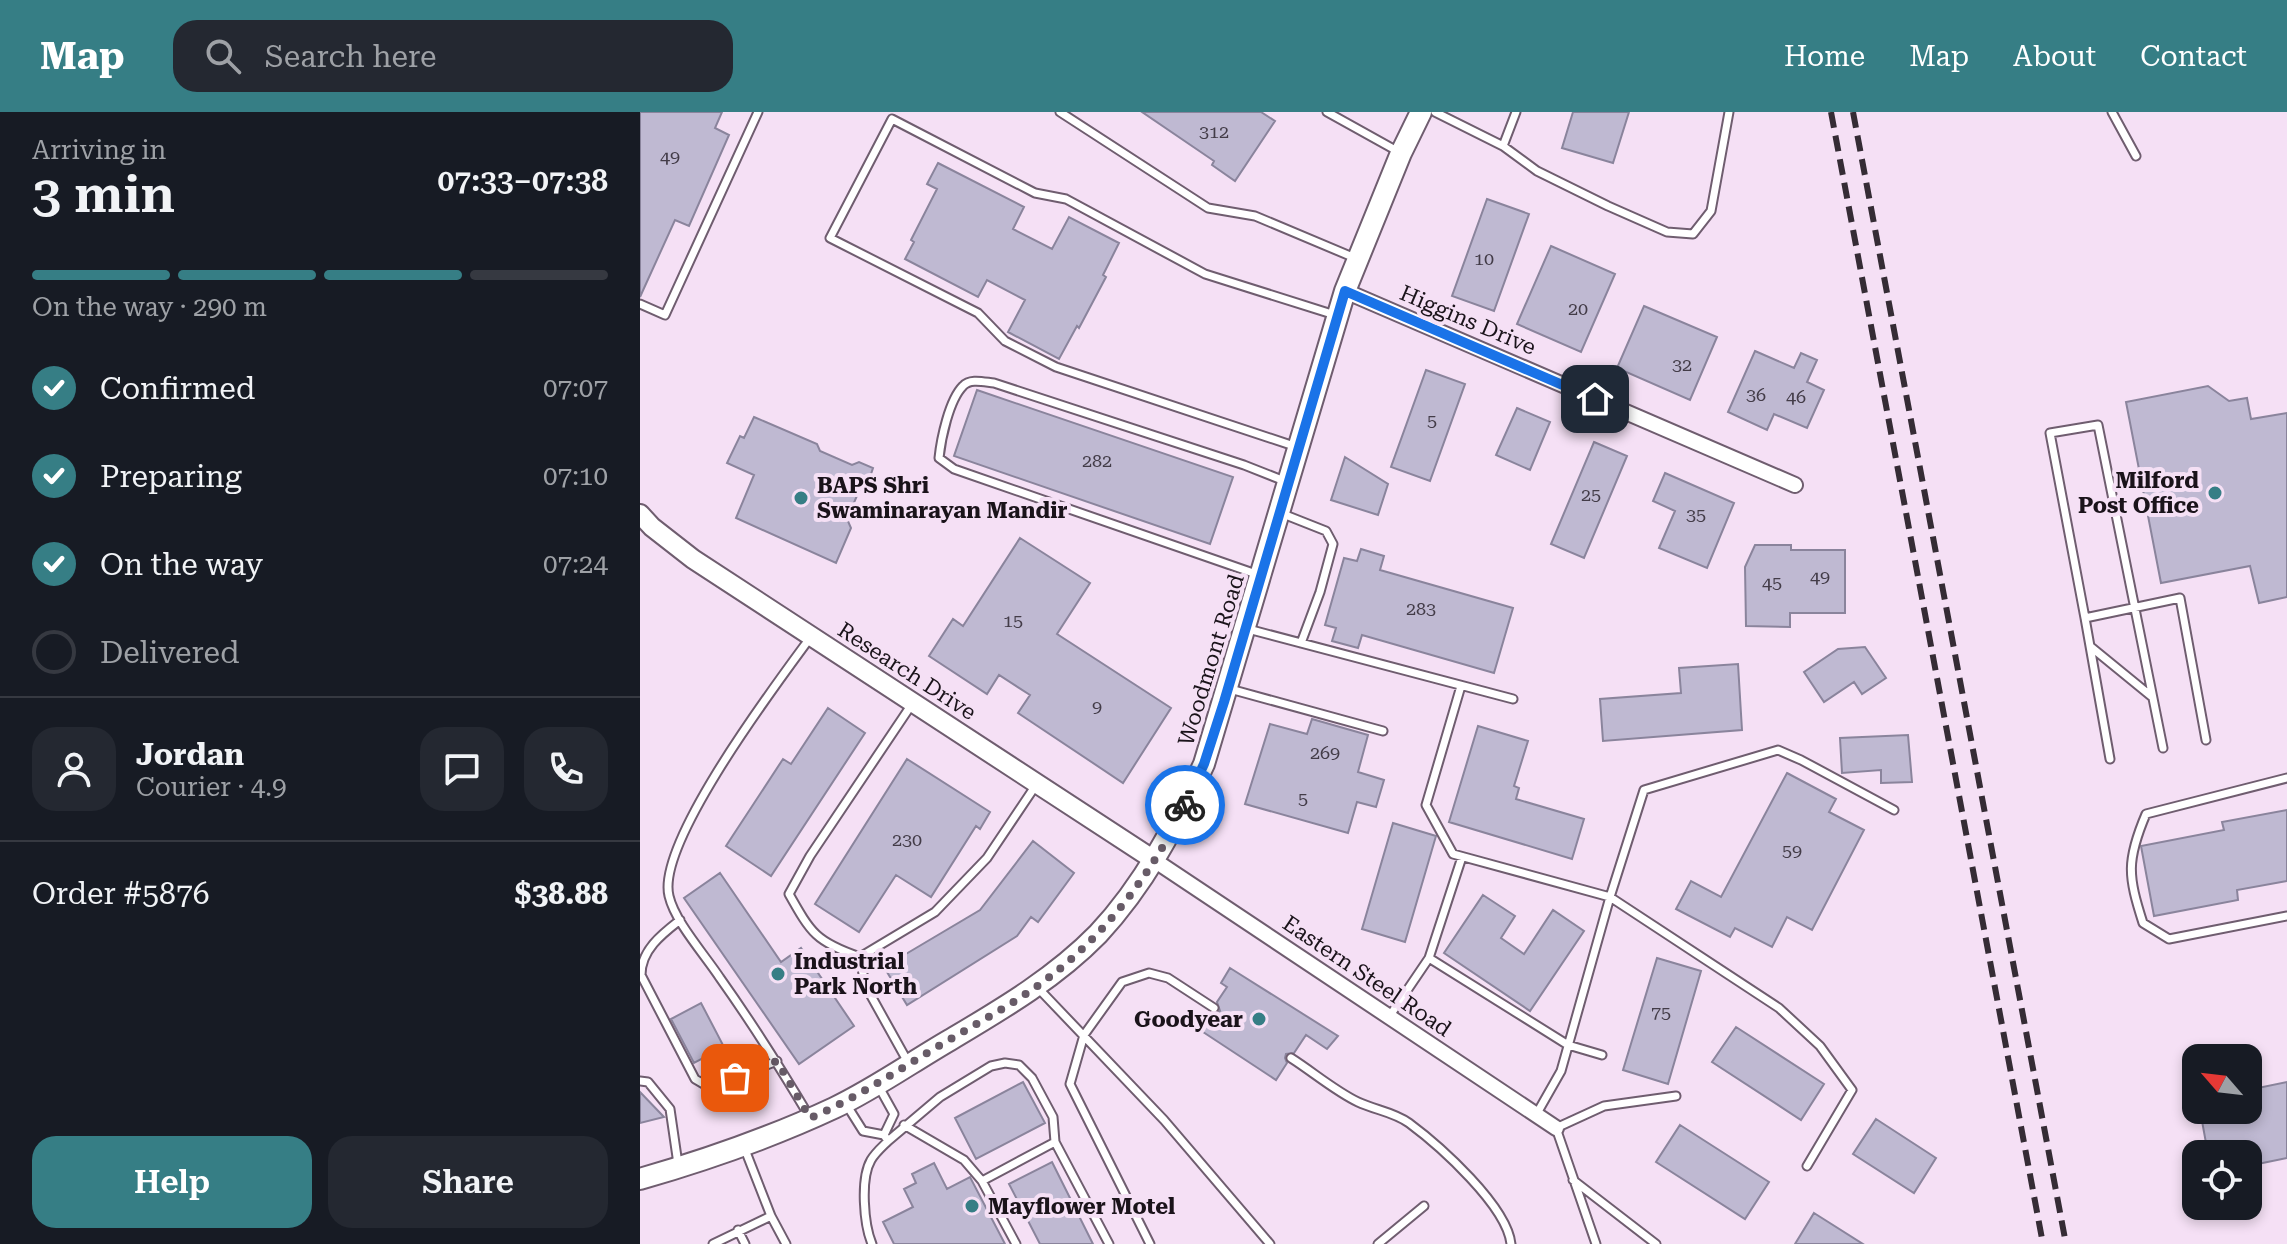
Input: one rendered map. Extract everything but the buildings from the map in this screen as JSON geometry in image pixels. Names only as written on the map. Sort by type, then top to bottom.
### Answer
[{"type":"main road","name":"Woodmont Road","points":[[640,1179],[744,1146],[845,1102],[1037,987],[1098,934],[1134,891],[1181,814],[1204,764],[1345,291],[1401,153],[1421,113]]},
{"type":"street","name":"Higgins Drive","points":[[1345,291],[1795,485]]},
{"type":"street","name":"Research Drive","points":[[640,514],[693,559],[1154,860]]},
{"type":"street","name":"Eastern Steel Road","points":[[1154,860],[1556,1128]]},
{"type":"lane","points":[[640,304],[665,315],[758,112]]},
{"type":"lane","points":[[1060,112],[1208,208],[1255,216],[1357,259]]},
{"type":"lane","points":[[1327,112],[1401,153]]},
{"type":"lane","points":[[1503,146],[1516,112]]},
{"type":"lane","points":[[1421,113],[1503,146],[1537,171],[1608,206],[1667,232],[1693,234],[1711,211],[1729,112]]},
{"type":"lane","points":[[2112,112],[2136,156]]},
{"type":"lane","points":[[1299,448],[1056,367],[1005,341],[978,313],[830,238],[892,119],[1035,193],[1066,199],[1205,274],[1337,316]]},
{"type":"lane","points":[[1261,576],[954,469],[939,458],[942,428],[963,386],[973,381],[994,383],[1244,465],[1288,483]]},
{"type":"lane","points":[[2110,759],[2050,433],[2098,425],[2163,748]]},
{"type":"lane","points":[[1279,513],[1326,531],[1333,544],[1301,643]]},
{"type":"lane","points":[[2085,618],[2180,598],[2206,740]]},
{"type":"lane","points":[[1246,628],[1513,699]]},
{"type":"lane","points":[[810,1118],[777,1061],[680,920],[668,892],[671,869],[681,842],[746,725],[811,637]]},
{"type":"lane","points":[[2091,647],[2152,697]]},
{"type":"lane","points":[[1461,686],[1426,805],[1453,854],[1610,897],[1779,1008],[1820,1046],[1852,1090],[1807,1166]]},
{"type":"lane","points":[[1228,689],[1383,731]]},
{"type":"lane","points":[[860,957],[838,949],[810,932],[789,894],[810,856],[912,704]]},
{"type":"lane","points":[[1536,1115],[1561,1071],[1644,790],[1778,750],[1894,810]]},
{"type":"lane","points":[[2287,778],[2146,814],[2133,844],[2131,885],[2143,923],[2169,939],[2287,916]]},
{"type":"lane","points":[[860,957],[935,912],[987,858],[1036,785]]},
{"type":"lane","points":[[1389,1017],[1429,958],[1462,857]]},
{"type":"lane","points":[[680,920],[655,941],[641,967],[641,975],[695,1079],[707,1086],[714,1086],[777,1061]]},
{"type":"lane","points":[[860,957],[865,985],[909,1064]]},
{"type":"lane","points":[[1429,958],[1568,1045],[1602,1055]]},
{"type":"lane","points":[[1150,1244],[1070,1084],[1084,1035],[1122,982],[1149,973],[1168,978],[1214,1008]]},
{"type":"lane","points":[[1037,987],[1164,1120],[1270,1244]]},
{"type":"lane","points":[[1291,1058],[1358,1102],[1408,1122],[1466,1173],[1493,1204],[1510,1234],[1511,1244]]},
{"type":"lane","points":[[886,1138],[940,1097],[991,1066],[1005,1063],[1025,1069],[1053,1117],[1055,1142],[1109,1244]]},
{"type":"lane","points":[[640,1081],[648,1082],[670,1109],[678,1168]]},
{"type":"lane","points":[[872,1244],[866,1223],[866,1171],[886,1138],[894,1114],[877,1083]]},
{"type":"lane","points":[[1596,1244],[1556,1128],[1604,1106],[1676,1096]]},
{"type":"lane","points":[[845,1102],[863,1131],[886,1138]]},
{"type":"lane","points":[[904,1125],[964,1160],[982,1181],[1016,1244]]},
{"type":"lane","points":[[982,1181],[1055,1142]]},
{"type":"lane","points":[[744,1146],[771,1216],[786,1243]]},
{"type":"lane","points":[[1573,1180],[1656,1244]]},
{"type":"lane","points":[[1378,1244],[1424,1206]]},
{"type":"lane","points":[[713,1244],[771,1216]]},
{"type":"lane","points":[[738,1230],[745,1244]]},
{"type":"railway","points":[[1831,112],[2043,1244]]},
{"type":"railway","points":[[1853,112],[2066,1244]]},
{"type":"way so far","points":[[735,1078],[777,1061],[810,1118],[836,1107],[982,1021],[1037,987],[1098,934],[1134,891],[1185,805]]},
{"type":"place","name":"Milford Post Office","points":[[2215,493]]},
{"type":"place","name":"BAPS Shri Swaminarayan Mandir","points":[[801,498]]},
{"type":"place","name":"Industrial Park North","points":[[778,974]]},
{"type":"place","name":"Goodyear","points":[[1259,1019]]},
{"type":"place","name":"Mayflower Motel","points":[[972,1206]]},
{"type":"route","points":[[1185,805],[1204,764],[1224,702],[1345,291],[1595,399]]}]
